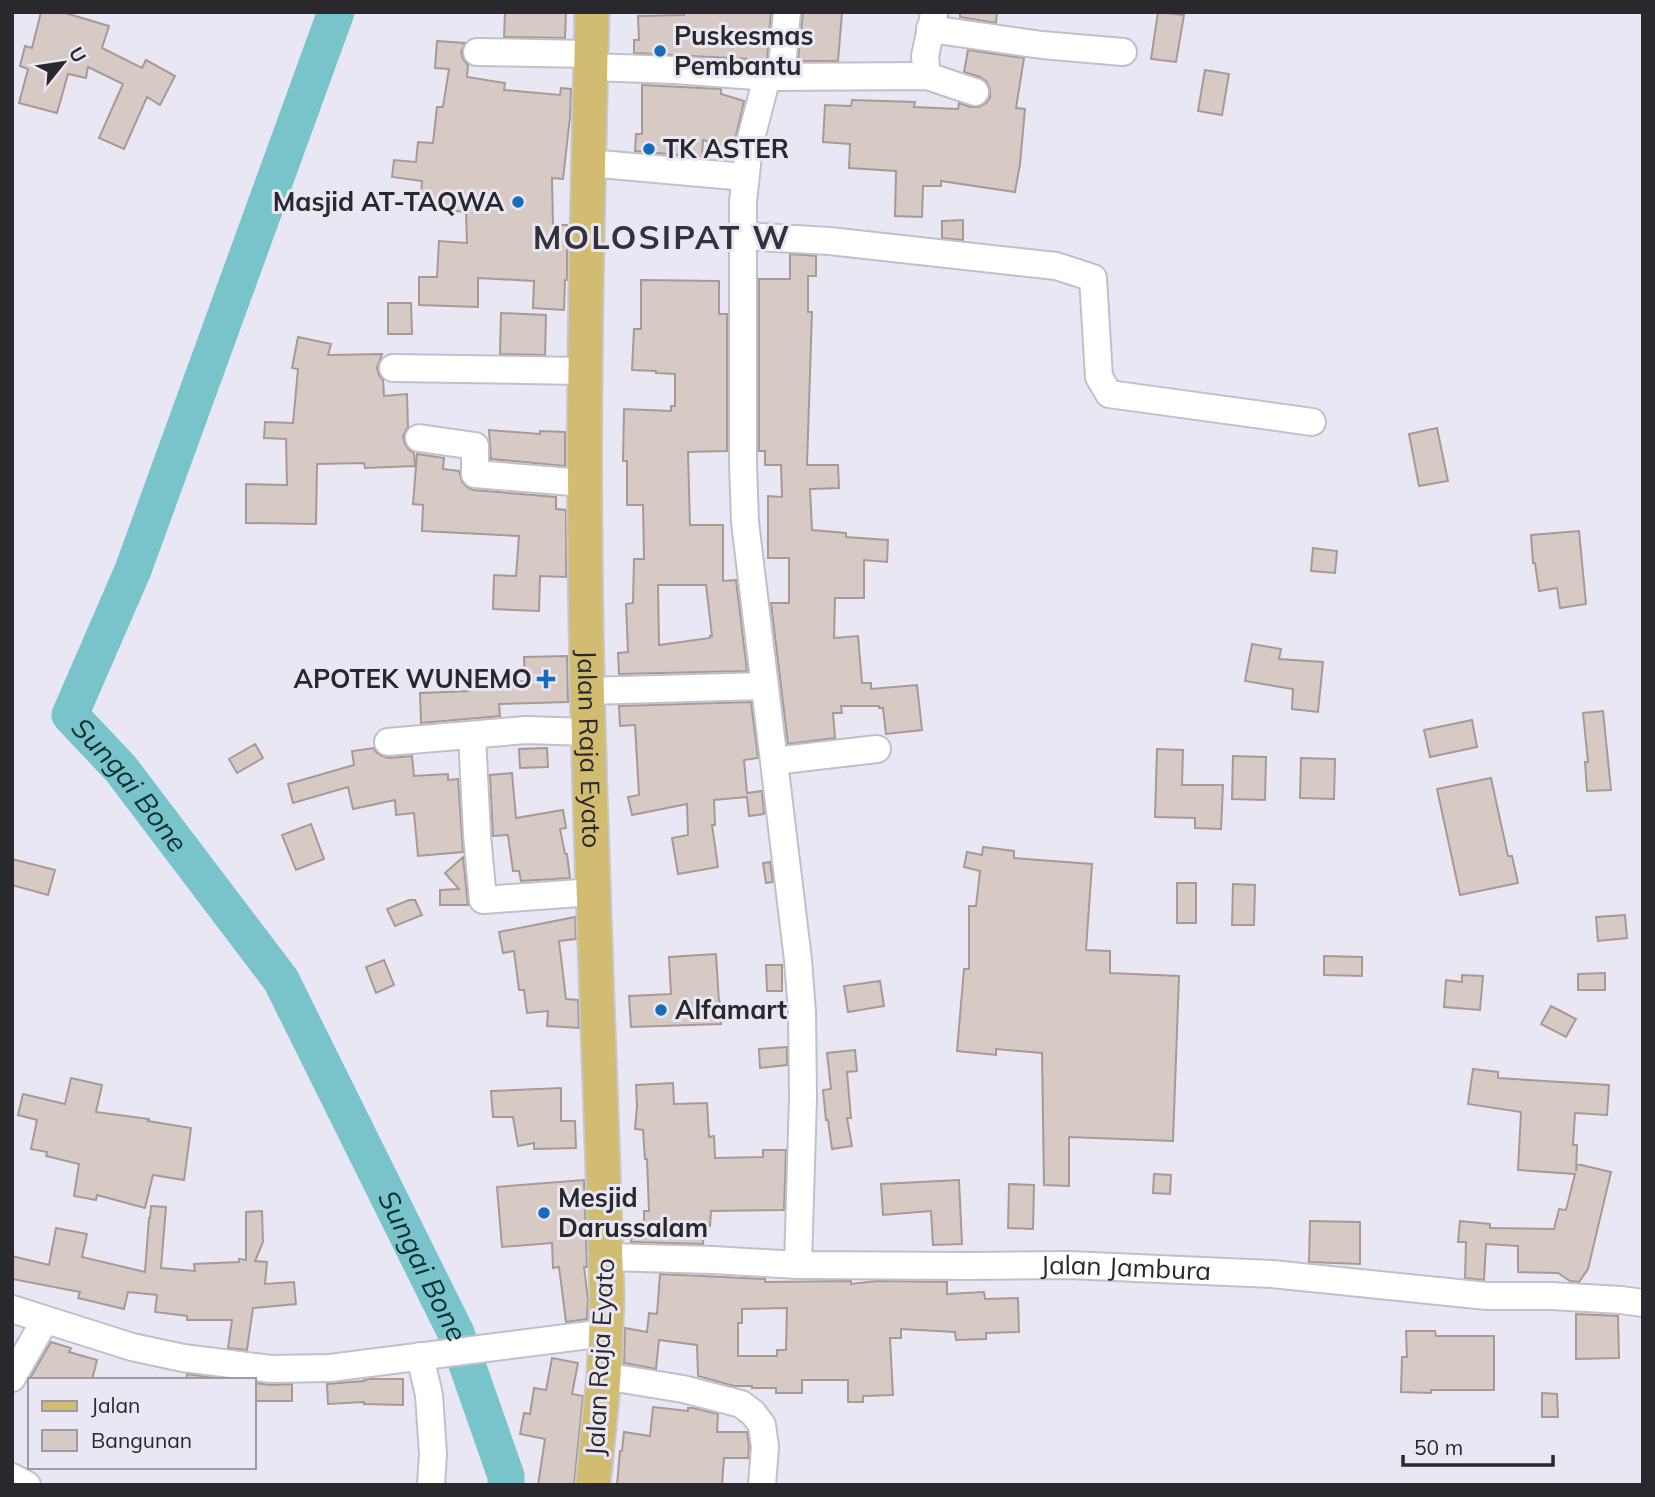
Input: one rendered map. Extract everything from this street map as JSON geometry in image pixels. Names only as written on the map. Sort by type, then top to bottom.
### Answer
[{"type":"main road","name":"Jalan Raja Eyato","points":[[592,12],[584,482],[588,732],[607,1298],[604,1376],[593,1485]]},
{"type":"street","points":[[787,12],[774,77],[749,146],[745,177],[743,465],[744,510],[802,1012],[803,1097],[798,1265]]},
{"type":"street","points":[[927,76],[925,56],[932,21],[1042,45],[1123,52]]},
{"type":"street","points":[[477,52],[774,77],[927,76],[975,92]]},
{"type":"street","points":[[589,163],[745,177]]},
{"type":"street","points":[[743,236],[829,241],[1056,266],[1093,278],[1099,377],[1109,394],[1312,422]]},
{"type":"street","points":[[393,368],[584,371]]},
{"type":"street","points":[[419,438],[475,446],[475,474],[584,482]]},
{"type":"street","points":[[587,691],[764,686]]},
{"type":"street","points":[[388,742],[526,730],[588,732]]},
{"type":"street","points":[[472,736],[476,823],[484,900],[593,892]]},
{"type":"street","points":[[774,761],[877,749]]},
{"type":"street","name":"Jalan Jambura","points":[[606,1257],[798,1265],[1069,1265],[1272,1274],[1487,1296],[1551,1296],[1643,1303]]},
{"type":"street","points":[[12,1309],[132,1347],[183,1358],[271,1368],[330,1368],[606,1333]]},
{"type":"street","points":[[12,1378],[45,1320]]},
{"type":"street","points":[[423,1356],[433,1454],[431,1485]]},
{"type":"street","points":[[604,1376],[682,1388],[741,1404],[753,1413],[762,1425],[765,1447],[762,1485]]},
{"type":"street","points":[[12,1477],[27,1485]]},
{"type":"building","points":[[41,12],[62,12],[109,26],[102,48],[142,68],[146,60],[175,76],[160,105],[147,97],[124,149],[99,138],[123,84],[88,67],[86,78],[68,74],[57,113],[19,103],[28,69],[20,66],[25,46],[32,48]]},
{"type":"building","points":[[505,12],[566,12],[565,38],[504,37]]},
{"type":"building","points":[[684,12],[771,12],[767,60],[634,53],[634,40],[639,40],[638,16],[684,15]]},
{"type":"building","points":[[803,12],[842,13],[838,61],[798,61]]},
{"type":"building","points":[[960,12],[997,12],[996,23],[960,17]]},
{"type":"building","points":[[1158,12],[1184,15],[1176,62],[1151,59]]},
{"type":"building","points":[[437,41],[465,43],[461,52],[468,65],[467,77],[505,83],[504,90],[560,95],[561,88],[571,89],[563,179],[552,178],[553,225],[567,225],[564,310],[533,308],[534,281],[478,278],[478,307],[419,305],[419,277],[437,277],[439,241],[467,243],[466,212],[420,208],[422,181],[392,177],[394,160],[416,162],[418,142],[433,143],[437,107],[443,107],[449,69],[435,68]]},
{"type":"building","points":[[968,50],[1024,58],[1016,108],[1025,109],[1015,192],[941,181],[941,186],[923,186],[922,217],[895,216],[896,171],[849,168],[850,144],[823,142],[825,105],[851,106],[852,100],[915,102],[914,107],[958,109],[959,103],[979,107],[990,98],[990,90],[986,81],[964,72]]},
{"type":"building","points":[[1205,70],[1229,74],[1222,115],[1198,111]]},
{"type":"building","points":[[642,85],[721,89],[721,94],[744,101],[733,149],[703,140],[702,157],[635,151],[636,134],[642,134]]},
{"type":"building","points":[[963,220],[963,240],[942,238],[942,221]]},
{"type":"building","points":[[790,254],[816,256],[816,276],[808,276],[808,312],[812,312],[807,465],[838,465],[839,488],[810,489],[812,530],[846,533],[846,537],[888,540],[887,562],[864,560],[864,598],[835,598],[834,638],[858,636],[862,683],[871,683],[871,689],[917,685],[922,730],[886,734],[883,708],[841,706],[842,713],[833,713],[835,738],[788,744],[771,603],[789,603],[789,558],[768,558],[768,496],[782,497],[781,465],[765,465],[765,451],[759,451],[759,279],[790,279]]},
{"type":"building","points":[[641,280],[719,281],[719,314],[727,314],[727,451],[688,452],[690,525],[723,525],[723,581],[736,580],[747,671],[619,674],[618,653],[628,652],[626,604],[633,603],[634,559],[644,559],[643,505],[627,505],[627,461],[623,461],[624,409],[671,411],[671,406],[675,406],[675,374],[632,370],[634,329],[641,329]],"holes":[[[658,585],[706,585],[712,636],[659,645]]]},
{"type":"building","points":[[388,303],[411,303],[412,334],[388,334]]},
{"type":"building","points":[[501,313],[546,315],[545,355],[500,354]]},
{"type":"building","points":[[298,337],[331,344],[328,355],[382,354],[377,368],[383,380],[384,396],[407,394],[408,427],[403,436],[405,444],[414,453],[415,466],[365,468],[364,463],[317,464],[316,524],[246,523],[246,484],[287,485],[286,439],[264,438],[265,422],[293,423],[298,369],[292,368]]},
{"type":"building","points":[[1437,428],[1448,481],[1419,486],[1409,434]]},
{"type":"building","points":[[489,430],[540,434],[540,431],[565,432],[565,466],[491,459]]},
{"type":"building","points":[[417,454],[444,458],[443,469],[459,471],[462,482],[473,490],[556,497],[556,509],[566,510],[566,577],[540,576],[539,611],[493,609],[494,575],[516,576],[519,536],[422,531],[423,505],[413,504]]},
{"type":"building","points":[[1579,531],[1586,604],[1560,608],[1557,588],[1539,591],[1531,535]]},
{"type":"building","points":[[1313,548],[1337,551],[1335,573],[1311,571]]},
{"type":"building","points":[[1252,644],[1281,649],[1279,659],[1323,662],[1318,712],[1292,709],[1293,689],[1245,681]]},
{"type":"building","points":[[567,656],[568,702],[499,704],[500,716],[421,723],[420,693],[469,691],[468,682],[525,681],[524,657]]},
{"type":"building","points":[[751,702],[758,758],[744,760],[747,793],[762,791],[764,814],[749,816],[747,797],[714,800],[715,825],[712,825],[718,867],[678,874],[672,838],[688,835],[687,804],[632,815],[628,797],[639,795],[635,725],[620,726],[619,706]]},
{"type":"building","points":[[1603,711],[1611,790],[1587,791],[1585,762],[1588,762],[1583,713]]},
{"type":"building","points":[[1472,720],[1477,747],[1430,757],[1424,730]]},
{"type":"building","points":[[255,744],[263,758],[237,773],[229,759]]},
{"type":"building","points":[[374,748],[382,756],[389,758],[412,756],[414,776],[448,774],[448,780],[458,779],[463,852],[418,856],[414,813],[396,815],[395,800],[353,809],[348,787],[293,803],[288,784],[354,765],[352,751]]},
{"type":"building","points":[[547,748],[548,767],[520,768],[519,749]]},
{"type":"building","points":[[1157,749],[1183,750],[1182,785],[1223,785],[1221,829],[1195,828],[1195,818],[1155,817]]},
{"type":"building","points":[[1233,756],[1266,757],[1265,800],[1232,799]]},
{"type":"building","points":[[1301,758],[1335,759],[1334,799],[1300,798]]},
{"type":"building","points":[[512,773],[516,818],[563,810],[566,828],[560,829],[570,878],[521,881],[519,871],[513,871],[508,835],[493,836],[490,775]]},
{"type":"building","points":[[1491,778],[1508,856],[1512,856],[1518,883],[1460,895],[1437,789]]},
{"type":"building","points":[[311,824],[324,859],[296,870],[282,835]]},
{"type":"building","points":[[983,847],[1014,851],[1014,858],[1092,864],[1086,950],[1110,951],[1110,973],[1179,976],[1173,1141],[1069,1137],[1069,1186],[1044,1185],[1042,1053],[996,1049],[996,1055],[957,1051],[964,969],[969,969],[969,906],[976,906],[980,871],[964,867],[967,852],[982,855]]},
{"type":"building","points":[[463,857],[468,905],[440,905],[440,890],[459,889],[445,873]]},
{"type":"building","points":[[12,859],[55,870],[48,895],[12,885]]},
{"type":"building","points":[[770,862],[773,882],[766,883],[763,863]]},
{"type":"building","points":[[1177,883],[1196,883],[1196,923],[1177,923]]},
{"type":"building","points":[[1233,884],[1255,885],[1254,925],[1232,925]]},
{"type":"building","points":[[415,900],[422,915],[395,926],[387,909]]},
{"type":"building","points":[[1625,915],[1627,938],[1598,941],[1596,917]]},
{"type":"building","points":[[575,917],[576,939],[559,941],[566,999],[578,1000],[579,1028],[547,1026],[548,1011],[527,1013],[524,990],[519,990],[514,951],[503,953],[499,932]]},
{"type":"building","points":[[716,954],[721,1024],[631,1027],[629,996],[671,994],[669,957]]},
{"type":"building","points":[[1324,956],[1362,957],[1362,976],[1324,975]]},
{"type":"building","points":[[384,960],[394,985],[376,993],[366,967]]},
{"type":"building","points":[[766,965],[782,965],[782,991],[767,991]]},
{"type":"building","points":[[1605,973],[1605,990],[1578,990],[1578,974]]},
{"type":"building","points":[[1462,975],[1483,976],[1480,1010],[1444,1007],[1446,980],[1462,982]]},
{"type":"building","points":[[880,981],[884,1006],[848,1012],[844,986]]},
{"type":"building","points":[[1551,1006],[1576,1019],[1566,1037],[1541,1024]]},
{"type":"building","points":[[787,1047],[787,1065],[760,1068],[759,1049]]},
{"type":"building","points":[[855,1050],[857,1071],[847,1072],[851,1118],[847,1118],[852,1146],[832,1149],[823,1090],[831,1089],[827,1053]]},
{"type":"building","points":[[1473,1069],[1498,1072],[1498,1078],[1609,1085],[1607,1115],[1575,1113],[1573,1145],[1577,1145],[1576,1171],[1577,1164],[1611,1172],[1588,1269],[1579,1282],[1570,1281],[1558,1273],[1518,1272],[1518,1246],[1486,1244],[1484,1280],[1465,1278],[1466,1242],[1458,1242],[1460,1221],[1490,1224],[1490,1228],[1554,1229],[1559,1209],[1566,1210],[1575,1174],[1518,1170],[1521,1112],[1468,1104]]},
{"type":"building","points":[[71,1078],[102,1085],[96,1112],[191,1128],[184,1180],[153,1175],[145,1208],[97,1195],[96,1200],[74,1196],[79,1164],[46,1156],[47,1152],[31,1149],[37,1120],[18,1115],[23,1094],[65,1104]]},
{"type":"building","points":[[673,1083],[674,1104],[707,1103],[709,1137],[714,1136],[715,1158],[763,1157],[763,1150],[786,1150],[784,1210],[711,1211],[710,1226],[704,1225],[703,1244],[631,1242],[633,1225],[644,1226],[644,1211],[649,1211],[643,1130],[635,1129],[636,1085]]},
{"type":"building","points":[[561,1088],[561,1121],[575,1121],[576,1148],[534,1149],[534,1143],[518,1146],[513,1117],[493,1117],[491,1091]]},
{"type":"building","points":[[1154,1174],[1171,1175],[1170,1194],[1153,1193]]},
{"type":"building","name":"Mesjid Darussalam","points":[[584,1180],[587,1319],[566,1322],[559,1267],[553,1268],[552,1243],[502,1247],[497,1187]]},
{"type":"building","points":[[959,1180],[962,1244],[933,1245],[931,1211],[883,1215],[881,1184]]},
{"type":"building","points":[[1009,1184],[1034,1185],[1033,1229],[1008,1228]]},
{"type":"building","points":[[151,1206],[166,1207],[161,1268],[195,1271],[194,1264],[246,1260],[246,1212],[262,1211],[263,1242],[255,1261],[267,1262],[265,1284],[294,1282],[296,1304],[253,1308],[247,1350],[228,1348],[232,1320],[187,1320],[187,1316],[155,1312],[157,1295],[128,1292],[124,1309],[78,1298],[80,1292],[12,1279],[12,1256],[49,1265],[56,1228],[87,1234],[82,1257],[145,1272]]},
{"type":"building","points":[[1310,1221],[1360,1222],[1360,1264],[1309,1262]]},
{"type":"building","points":[[660,1274],[765,1279],[765,1282],[947,1282],[947,1294],[984,1292],[985,1299],[1018,1298],[1019,1332],[986,1333],[986,1339],[956,1340],[955,1332],[901,1329],[901,1338],[890,1338],[893,1395],[863,1396],[863,1402],[848,1402],[848,1380],[802,1380],[802,1393],[776,1393],[776,1388],[734,1386],[698,1376],[697,1345],[659,1340],[656,1369],[624,1363],[625,1328],[647,1332],[649,1313],[657,1314]],"holes":[[[787,1308],[786,1350],[777,1350],[777,1356],[738,1356],[738,1323],[742,1323],[742,1309]]]},
{"type":"building","points":[[1576,1314],[1618,1316],[1619,1358],[1576,1359]]},
{"type":"building","points":[[1406,1331],[1435,1331],[1436,1336],[1494,1336],[1494,1390],[1401,1392],[1402,1357],[1407,1357]]},
{"type":"building","points":[[51,1342],[71,1348],[69,1352],[97,1360],[92,1378],[30,1378]]},
{"type":"building","points":[[552,1358],[578,1363],[572,1394],[583,1396],[574,1485],[538,1485],[545,1439],[520,1434],[524,1413],[530,1414],[534,1388],[546,1390]]},
{"type":"building","points":[[187,1374],[216,1378],[186,1378]]},
{"type":"building","points":[[370,1379],[403,1379],[403,1405],[364,1402],[328,1404],[327,1384]]},
{"type":"building","points":[[256,1383],[292,1384],[292,1401],[256,1401]]},
{"type":"building","points":[[1542,1393],[1557,1394],[1558,1417],[1542,1417]]},
{"type":"building","points":[[653,1407],[688,1411],[688,1408],[693,1408],[718,1414],[717,1432],[747,1432],[748,1458],[724,1458],[722,1485],[617,1485],[624,1432],[650,1436]]},
{"type":"waterway","name":"Sungai Bone","points":[[336,12],[133,570],[70,715],[121,769],[281,980],[456,1333],[506,1476],[506,1485]]},
{"type":"place","name":"Puskesmas Pembantu","points":[[660,51]]},
{"type":"place","name":"TK ASTER","points":[[649,149]]},
{"type":"place","name":"Masjid AT-TAQWA","points":[[518,202]]},
{"type":"place","name":"APOTEK WUNEMO","points":[[546,679]]},
{"type":"place","name":"Alfamart","points":[[661,1010]]},
{"type":"place","name":"Mesjid Darussalam","points":[[544,1213]]},
{"type":"district","name":"MOLOSIPAT W","points":[[662,237]]}]
